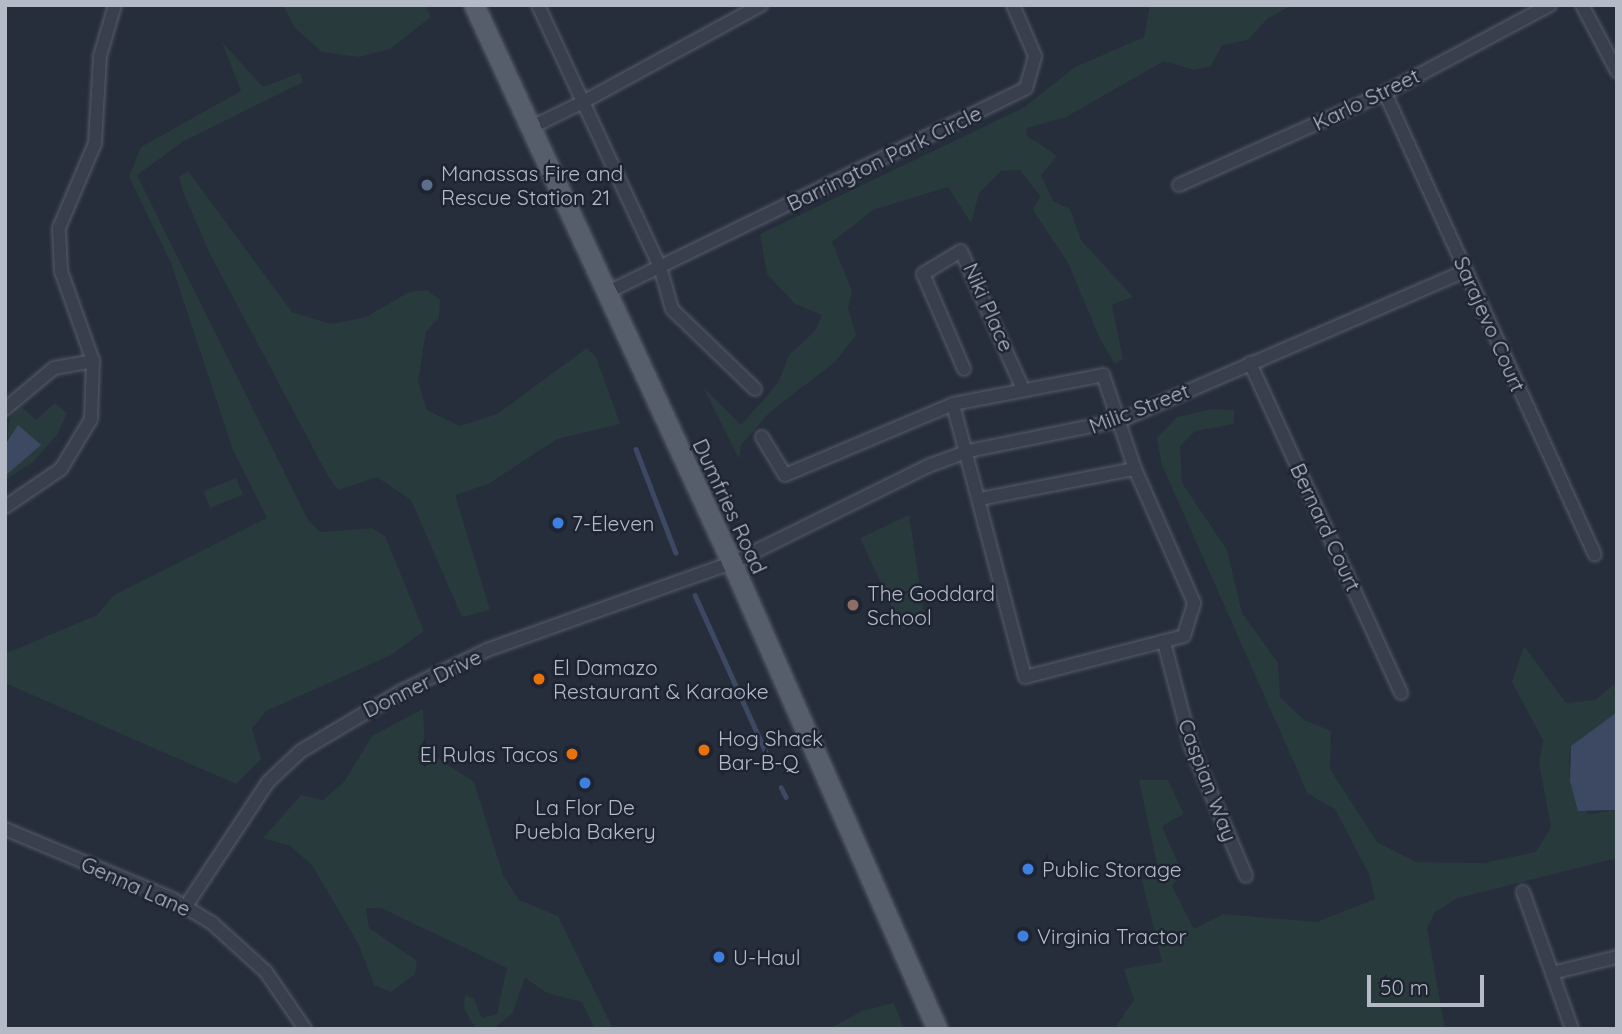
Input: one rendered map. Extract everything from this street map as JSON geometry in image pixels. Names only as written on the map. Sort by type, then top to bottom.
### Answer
[{"type":"main road","name":"Dumfries Road","points":[[474,5],[732,563],[937,1029]]},
{"type":"street","points":[[5,507],[43,486],[77,449],[94,403],[93,362],[61,271],[59,228],[95,143],[100,56],[115,5]]},
{"type":"street","points":[[538,5],[660,267],[677,317],[755,389]]},
{"type":"street","points":[[532,127],[761,5]]},
{"type":"street","name":"Barrington Park Circle","points":[[608,292],[1026,88],[1035,56],[1013,5]]},
{"type":"street","name":"Karlo Street","points":[[1179,185],[1385,93],[1549,5]]},
{"type":"street","points":[[1582,5],[1617,71]]},
{"type":"street","name":"Sarajevo Court","points":[[1385,93],[1595,555]]},
{"type":"street","name":"Niki Place","points":[[964,369],[923,274],[961,251],[1023,389]]},
{"type":"street","name":"Milic Street","points":[[732,563],[969,451],[1121,420],[1465,271]]},
{"type":"street","points":[[5,410],[54,369],[93,362]]},
{"type":"street","name":"Bernard Court","points":[[1250,363],[1401,693]]},
{"type":"street","points":[[762,437],[785,475],[953,404],[1103,375],[1121,420],[1135,469],[1194,603],[1184,636],[1025,677],[969,451],[953,404]]},
{"type":"street","points":[[980,499],[1135,469]]},
{"type":"street","name":"Donner Drive","points":[[186,906],[268,782],[300,751],[355,716],[487,650],[732,563]]},
{"type":"street","name":"Caspian Way","points":[[1164,642],[1191,746],[1246,876]]},
{"type":"street","name":"Genna Lane","points":[[5,829],[186,906],[266,972],[305,1029]]},
{"type":"street","points":[[1522,892],[1572,1029]]},
{"type":"street","points":[[1552,973],[1617,957]]},
{"type":"shaded area","points":[[283,5],[425,5],[431,17],[390,49],[359,57],[322,52],[295,28]]},
{"type":"shaded area","points":[[1150,5],[1293,5],[1268,18],[1248,40],[1222,45],[1211,66],[1194,70],[1164,61],[1066,117],[1027,128],[1026,135],[1057,156],[1041,175],[1053,201],[1070,209],[1081,240],[1133,297],[1112,305],[1123,359],[1115,364],[1101,341],[1068,263],[1033,210],[1040,196],[1020,170],[1001,171],[979,193],[971,223],[948,187],[873,210],[832,242],[852,291],[848,308],[856,335],[835,362],[770,412],[741,445],[739,459],[703,387],[741,425],[778,383],[789,355],[815,331],[822,315],[795,304],[767,274],[760,234],[1023,108],[1075,67],[1144,37]]},
{"type":"shaded area","points":[[222,42],[263,87],[300,73],[303,82],[184,141],[137,175],[309,522],[321,532],[372,528],[385,536],[424,631],[391,655],[266,711],[252,729],[261,759],[236,784],[5,683],[5,654],[97,615],[114,595],[267,518],[233,450],[171,263],[129,177],[141,147],[241,91]]},
{"type":"shaded area","points":[[188,171],[292,312],[331,324],[366,317],[409,292],[427,290],[440,300],[439,318],[426,331],[418,382],[427,410],[460,426],[497,414],[587,348],[596,357],[620,424],[557,439],[488,484],[455,495],[490,610],[462,617],[411,500],[377,477],[338,490],[328,476],[210,254],[179,177]]},
{"type":"shaded area","points":[[55,403],[67,413],[57,435],[33,462],[5,480],[9,419],[22,407],[36,420]]},
{"type":"shaded area","points":[[1212,409],[1234,410],[1234,424],[1195,431],[1180,446],[1182,483],[1227,550],[1242,613],[1278,663],[1280,697],[1304,720],[1331,731],[1330,769],[1377,842],[1416,862],[1484,863],[1536,852],[1551,827],[1539,763],[1543,740],[1512,682],[1524,646],[1566,703],[1595,700],[1617,682],[1617,712],[1571,746],[1569,759],[1570,781],[1588,814],[1617,810],[1617,858],[1458,898],[1435,912],[1427,928],[1445,1029],[1114,1029],[1134,1000],[1124,969],[1162,962],[1142,880],[1159,874],[1139,780],[1168,780],[1184,814],[1162,826],[1182,873],[1172,886],[1194,929],[1224,914],[1317,922],[1375,899],[1369,874],[1335,809],[1308,794],[1162,465],[1157,438],[1177,417]]},
{"type":"shaded area","points":[[236,478],[243,495],[210,508],[204,491]]},
{"type":"shaded area","points":[[909,515],[925,619],[902,629],[860,538]]},
{"type":"shaded area","points":[[423,709],[425,750],[474,782],[503,875],[519,900],[558,916],[613,1029],[595,1029],[582,1002],[547,993],[525,978],[512,1014],[495,1027],[475,1027],[464,1009],[465,995],[474,999],[482,1018],[497,1014],[507,968],[381,908],[366,908],[369,928],[417,961],[415,974],[391,992],[374,985],[359,945],[312,865],[290,846],[263,838],[301,795],[323,800],[344,782],[372,736]]},
{"type":"shaded area","points":[[894,1003],[904,1029],[829,1029],[862,1011]]},
{"type":"water","points":[[18,425],[41,445],[6,475],[5,445]]},
{"type":"water","points":[[1617,712],[1617,810],[1578,811],[1570,781],[1571,746]]},
{"type":"waterway","points":[[636,449],[676,553]]},
{"type":"waterway","points":[[695,595],[770,761]]},
{"type":"waterway","points":[[781,787],[786,797]]},
{"type":"place","name":"Manassas Fire and Rescue Station 21","points":[[427,185]]},
{"type":"place","name":"7-Eleven","points":[[558,523]]},
{"type":"place","name":"The Goddard School","points":[[853,605]]},
{"type":"place","name":"El Damazo Restaurant & Karaoke","points":[[539,679]]},
{"type":"place","name":"Hog Shack Bar-B-Q","points":[[704,750]]},
{"type":"place","name":"El Rulas Tacos","points":[[572,754]]},
{"type":"place","name":"La Flor De Puebla Bakery","points":[[585,783]]},
{"type":"place","name":"Public Storage","points":[[1028,869]]},
{"type":"place","name":"Virginia Tractor","points":[[1023,936]]},
{"type":"place","name":"U-Haul","points":[[719,957]]}]
